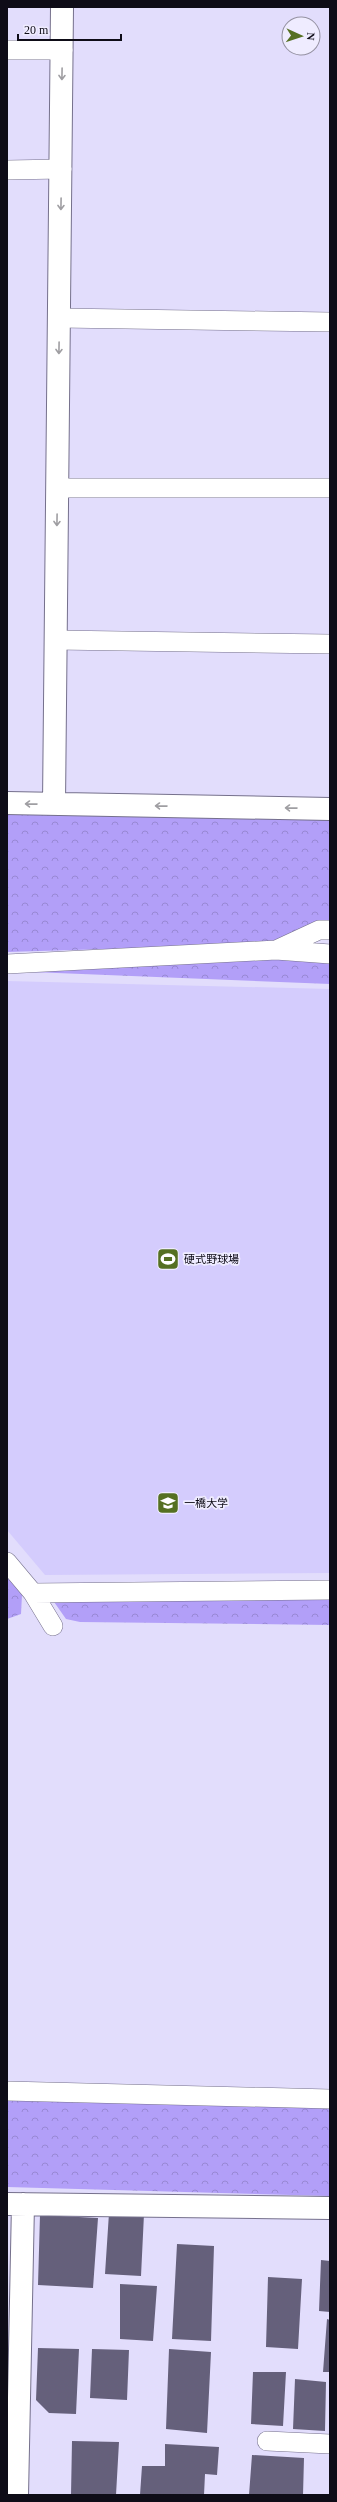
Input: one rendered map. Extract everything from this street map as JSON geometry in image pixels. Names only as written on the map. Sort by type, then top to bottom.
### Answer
[{"type":"street","points":[[54,804],[62,169],[62,7]]},
{"type":"street","points":[[7,803],[330,809]]},
{"type":"street","points":[[17,2495],[15,2204],[330,2208]]},
{"type":"lane","points":[[7,50],[63,50]]},
{"type":"lane","points":[[7,170],[62,169]]},
{"type":"lane","points":[[60,318],[330,322]]},
{"type":"lane","points":[[58,488],[330,488]]},
{"type":"lane","points":[[56,640],[330,644]]},
{"type":"lane","points":[[276,950],[319,930],[330,930]]},
{"type":"lane","points":[[7,964],[276,950],[330,954]]},
{"type":"lane","points":[[7,1562],[33,1593],[53,1626]]},
{"type":"lane","points":[[33,1593],[330,1590]]},
{"type":"lane","points":[[7,2091],[330,2099]]},
{"type":"lane","points":[[267,2441],[330,2444]]},
{"type":"green space","points":[[7,805],[330,818],[330,922],[271,944],[7,952]]},
{"type":"green space","points":[[273,958],[330,961],[330,984],[7,971]]},
{"type":"green space","points":[[7,1576],[22,1595],[21,1614],[7,1619]]},
{"type":"green space","points":[[330,1597],[330,1625],[80,1622],[66,1619],[52,1599]]},
{"type":"green space","points":[[7,2091],[330,2097],[330,2196],[7,2187]]},
{"type":"shaded area","name":"硬式野球場","points":[[7,981],[330,989],[330,1573],[45,1575],[7,1530]]},
{"type":"building","points":[[109,2213],[144,2214],[141,2276],[105,2274]]},
{"type":"building","points":[[40,2215],[98,2218],[93,2288],[38,2285]]},
{"type":"building","points":[[177,2244],[214,2246],[211,2341],[172,2339]]},
{"type":"building","points":[[321,2260],[330,2261],[330,2312],[319,2311]]},
{"type":"building","points":[[268,2277],[302,2279],[298,2349],[266,2347]]},
{"type":"building","points":[[120,2284],[157,2286],[153,2341],[120,2339]]},
{"type":"building","points":[[327,2319],[330,2320],[330,2372],[323,2372]]},
{"type":"building","points":[[38,2348],[79,2349],[76,2414],[49,2413],[36,2400]]},
{"type":"building","points":[[92,2349],[129,2350],[127,2400],[90,2398]]},
{"type":"building","points":[[169,2349],[211,2352],[207,2433],[166,2429]]},
{"type":"building","points":[[253,2372],[286,2372],[283,2426],[251,2424]]},
{"type":"building","points":[[295,2379],[326,2382],[325,2431],[293,2429]]},
{"type":"building","points":[[72,2441],[119,2442],[116,2495],[71,2495]]},
{"type":"building","points":[[165,2444],[219,2447],[217,2475],[205,2474],[204,2495],[140,2495],[142,2466],[165,2466]]},
{"type":"building","points":[[252,2455],[304,2458],[303,2495],[249,2495]]},
{"type":"place","name":"硬式野球場","points":[[168,1259]]},
{"type":"place","name":"一橋大学","points":[[168,1503]]}]
